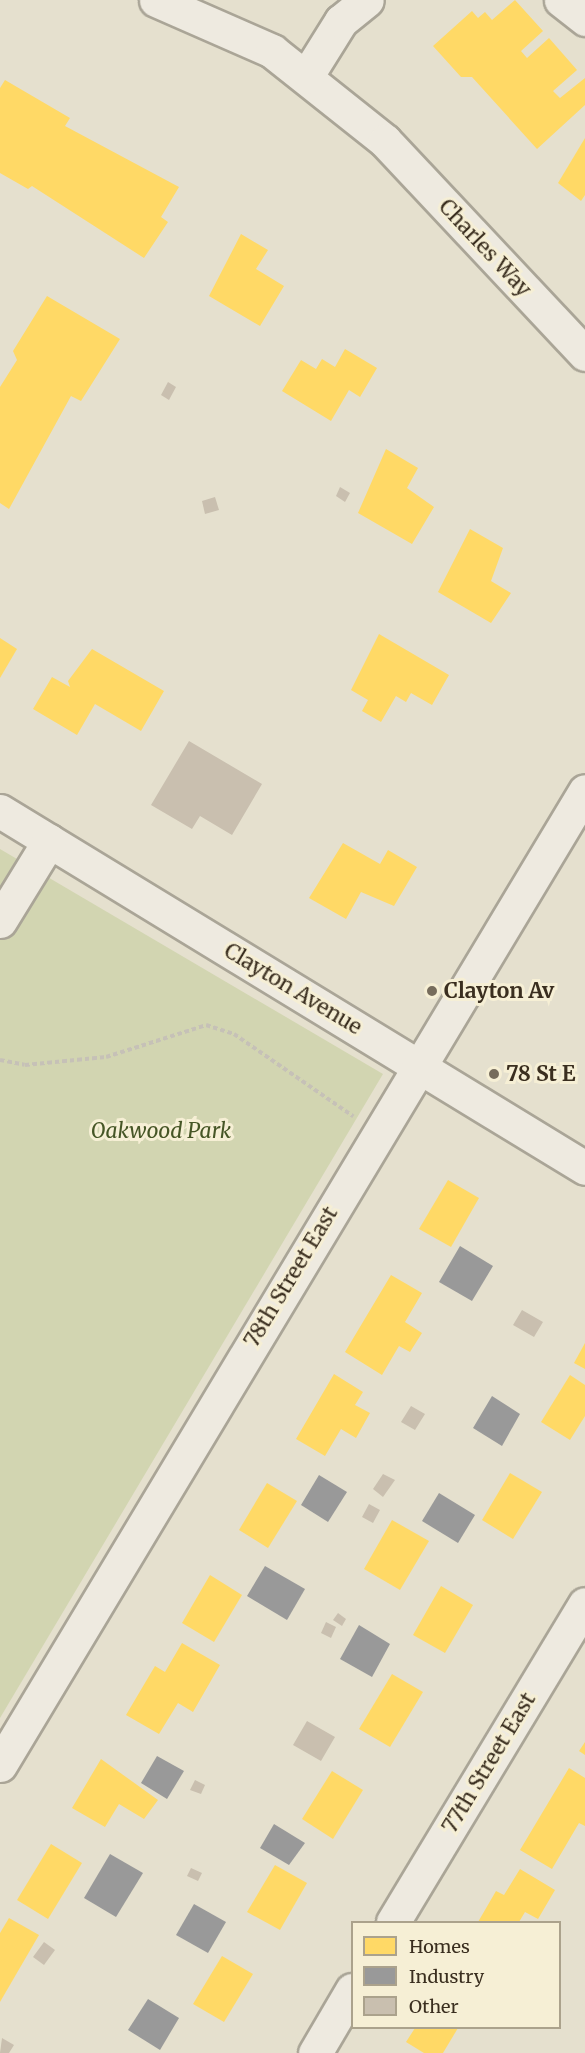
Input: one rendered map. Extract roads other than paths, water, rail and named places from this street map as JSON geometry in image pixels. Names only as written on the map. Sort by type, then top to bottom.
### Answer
[{"type":"street","name":"Charles Way","points":[[156,0],[272,51],[385,141],[585,354]]},
{"type":"street","points":[[306,77],[341,21],[367,0]]},
{"type":"street","points":[[561,0],[585,19]]},
{"type":"street","name":"78th Street East","points":[[0,1765],[377,1132],[585,791]]},
{"type":"street","name":"Clayton Avenue","points":[[0,812],[418,1064],[585,1168]]},
{"type":"street","points":[[0,921],[49,841]]},
{"type":"street","name":"77th Street East","points":[[394,1921],[585,1604]]},
{"type":"street","points":[[315,2053],[351,1992]]},
{"type":"place","name":"Clayton Av","points":[[432,991]]},
{"type":"place","name":"78 St E","points":[[494,1074]]},
{"type":"park label","name":"Oakwood Park","points":[[161,1131]]}]
